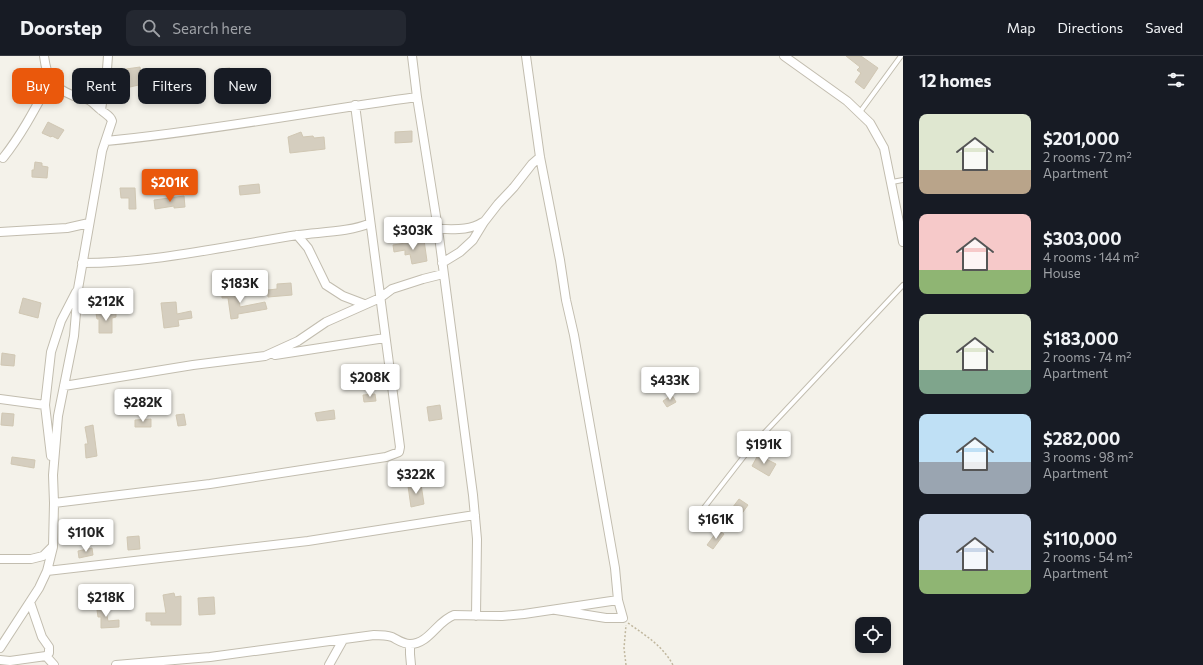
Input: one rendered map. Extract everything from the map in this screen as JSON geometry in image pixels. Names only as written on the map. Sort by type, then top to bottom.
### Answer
[{"type":"street","points":[[44,56],[46,68]]},
{"type":"street","points":[[101,110],[108,56]]},
{"type":"street","points":[[412,56],[438,229],[473,494],[477,539],[476,616]]},
{"type":"street","points":[[526,56],[540,157],[592,433],[615,568],[618,600],[623,618],[606,618],[556,610]]},
{"type":"street","points":[[784,56],[847,101],[870,123],[884,148],[903,242]]},
{"type":"street","points":[[0,648],[39,588],[47,571],[53,547],[54,475],[58,416],[74,336],[78,289],[102,151],[112,121],[111,117],[91,102],[75,97],[64,91]]},
{"type":"street","points":[[106,141],[164,135],[355,105],[417,97]]},
{"type":"street","points":[[3,158],[16,140],[37,104]]},
{"type":"street","points":[[54,503],[210,484],[386,457],[397,454],[400,447],[355,105]]},
{"type":"street","points":[[442,263],[460,252],[473,240],[484,222],[532,164],[540,157]]},
{"type":"street","points":[[438,229],[460,230],[475,227],[484,222]]},
{"type":"street","points":[[0,232],[68,228],[89,223]]},
{"type":"street","points":[[82,263],[109,263],[175,255],[355,227],[370,223]]},
{"type":"street","points":[[298,235],[308,248],[326,285],[343,296],[364,304]]},
{"type":"street","points":[[265,356],[298,341],[326,322],[380,298],[392,289],[443,274]]},
{"type":"street","points":[[54,475],[45,405],[51,352],[61,321],[78,289]]},
{"type":"street","points":[[64,386],[193,365],[385,338]]},
{"type":"street","points":[[0,399],[45,405]]},
{"type":"street","points":[[47,571],[308,542],[475,515]]},
{"type":"street","points":[[0,559],[31,560],[43,556],[53,547]]},
{"type":"street","points":[[116,665],[170,661],[210,661],[382,635],[392,637],[402,643],[410,644],[421,642],[429,636],[446,618],[454,615],[502,616],[556,610],[618,600]]},
{"type":"street","points":[[30,602],[42,637],[49,647],[46,656]]},
{"type":"street","points":[[329,665],[342,640]]},
{"type":"street","points":[[410,644],[411,665]]},
{"type":"street","points":[[0,660],[10,661],[46,656]]},
{"type":"street","points":[[46,656],[54,665]]},
{"type":"street","points":[[170,661],[183,665]]},
{"type":"lane","points":[[860,112],[901,56]]},
{"type":"lane","points":[[892,182],[903,180]]},
{"type":"lane","points":[[694,522],[752,446],[903,285]]},
{"type":"path","points":[[626,665],[624,648],[626,622],[665,652],[673,665]]},
{"type":"building","points":[[846,56],[861,56],[878,68],[864,89],[855,82],[861,73],[857,70],[860,67]]},
{"type":"building","points":[[140,67],[140,68],[138,68],[138,85],[130,87],[130,68]]},
{"type":"building","points":[[48,122],[64,130],[58,139],[42,133]]},
{"type":"building","points":[[412,131],[412,142],[395,143],[395,132]]},
{"type":"building","points":[[301,132],[303,137],[324,137],[325,149],[290,153],[288,137]]},
{"type":"building","points":[[35,162],[42,163],[42,166],[48,167],[47,178],[32,177],[32,170],[34,170]]},
{"type":"building","points":[[259,184],[260,193],[240,195],[239,186]]},
{"type":"building","points":[[120,188],[135,188],[136,209],[129,209],[129,198],[121,198]]},
{"type":"building","points":[[184,196],[185,207],[174,208],[174,206],[155,209],[154,200]]},
{"type":"building","points":[[424,240],[427,261],[412,264],[410,254],[405,255],[405,250],[394,252],[393,245]]},
{"type":"building","points":[[291,283],[292,295],[268,297],[268,290],[277,289],[277,284]]},
{"type":"building","points":[[238,289],[240,307],[265,302],[267,309],[238,314],[238,318],[231,319],[228,298],[222,298],[222,291]]},
{"type":"building","points":[[23,298],[41,303],[38,318],[19,313]]},
{"type":"building","points":[[176,302],[177,314],[191,311],[192,318],[178,320],[179,326],[164,328],[161,303]]},
{"type":"building","points":[[116,311],[116,317],[112,318],[112,333],[99,333],[99,319],[97,319],[96,313]]},
{"type":"building","points":[[2,353],[15,355],[14,366],[1,365]]},
{"type":"building","points":[[375,394],[376,401],[364,402],[363,395]]},
{"type":"building","points":[[672,395],[676,402],[667,407],[663,401]]},
{"type":"building","points":[[440,405],[442,419],[429,421],[427,407]]},
{"type":"building","points":[[334,410],[335,419],[317,421],[315,413]]},
{"type":"building","points":[[2,413],[14,414],[13,426],[1,425]]},
{"type":"building","points":[[184,414],[186,425],[178,426],[176,415]]},
{"type":"building","points":[[151,419],[151,427],[135,427],[135,420]]},
{"type":"building","points":[[93,425],[97,456],[86,458],[85,444],[88,444],[85,427]]},
{"type":"building","points":[[758,455],[776,464],[769,476],[752,466]]},
{"type":"building","points":[[12,457],[35,460],[34,468],[11,464]]},
{"type":"building","points":[[421,484],[424,504],[411,507],[408,486]]},
{"type":"building","points":[[739,499],[748,505],[735,523],[726,516]]},
{"type":"building","points":[[718,530],[724,534],[713,549],[707,545]]},
{"type":"building","points":[[139,536],[140,549],[128,550],[127,537]]},
{"type":"building","points":[[92,548],[93,555],[79,558],[78,551]]},
{"type":"building","points":[[174,593],[175,597],[181,596],[181,625],[151,625],[151,621],[146,621],[146,613],[166,613],[163,595]]},
{"type":"building","points":[[214,597],[215,614],[199,615],[198,598]]},
{"type":"building","points":[[100,601],[104,601],[108,621],[119,620],[119,627],[101,628],[101,617],[98,617],[97,610],[100,610]]}]
